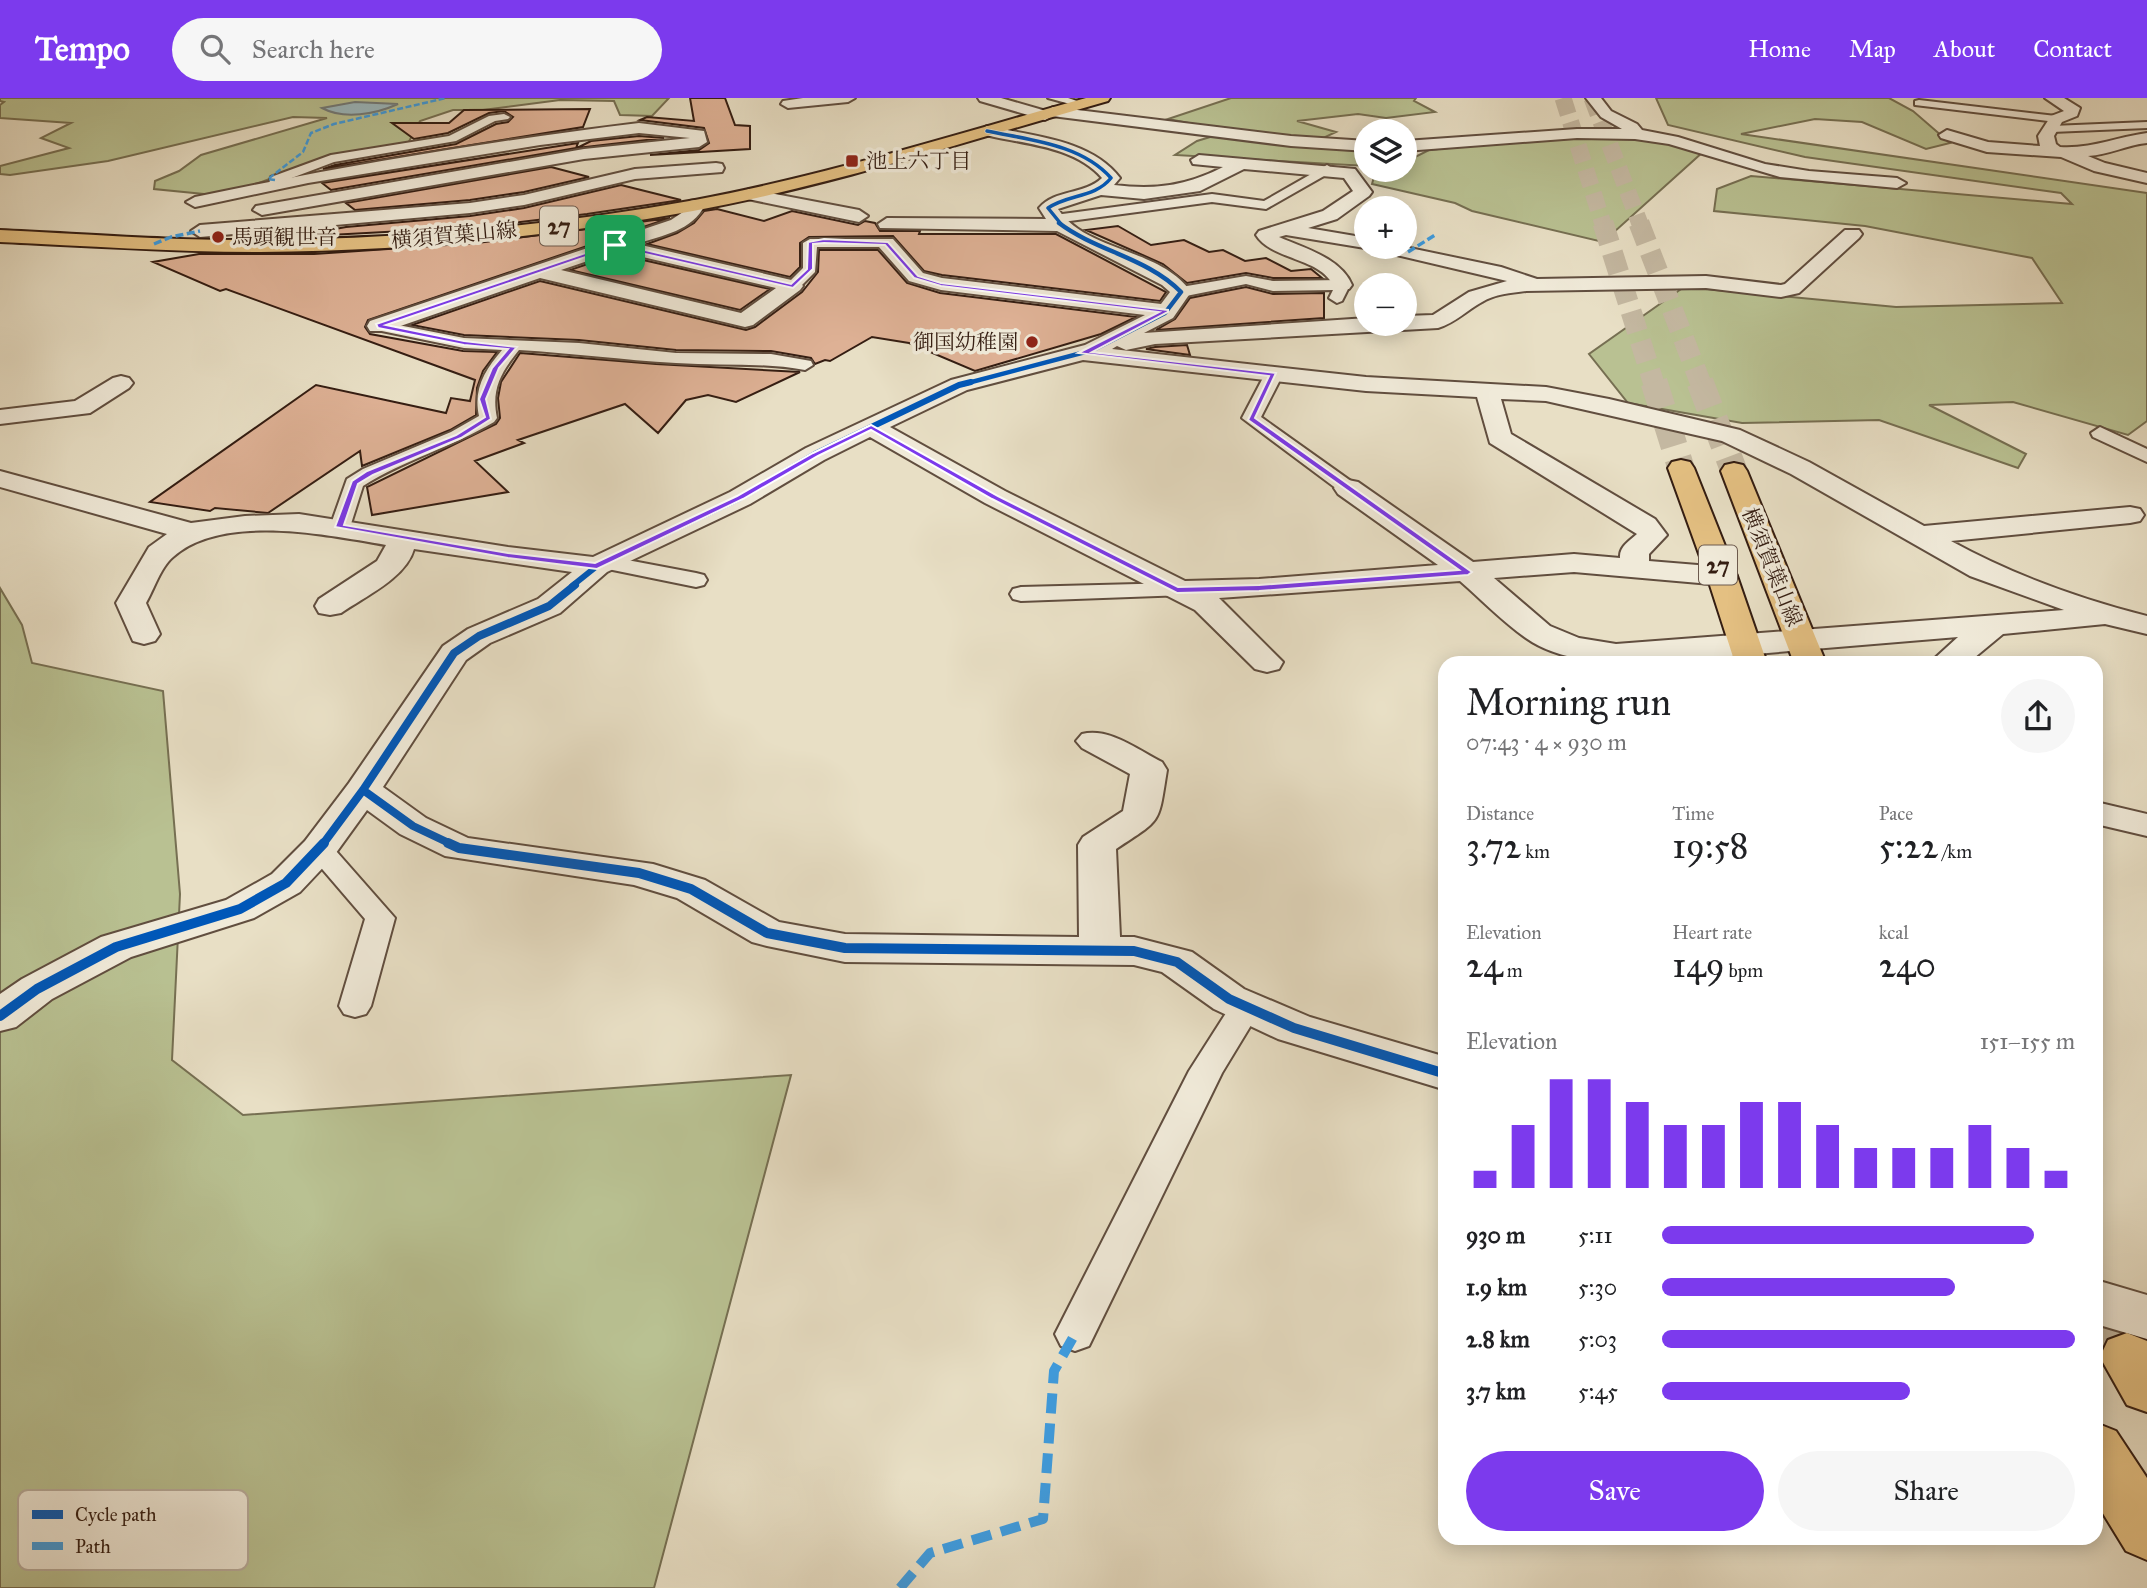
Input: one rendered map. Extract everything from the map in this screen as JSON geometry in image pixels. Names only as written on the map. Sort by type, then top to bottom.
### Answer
[{"type":"main road","name":"横須賀葉山線","points":[[0,236],[270,246],[388,241],[544,227],[696,205],[813,180],[987,131],[1050,108],[1082,104],[1102,98]]},
{"type":"main road","name":"横須賀葉山線","points":[[1681,468],[1748,653]]},
{"type":"main road","name":"横須賀葉山線","points":[[1734,471],[1805,651]]},
{"type":"main road","points":[[2103,1460],[2147,1531]]},
{"type":"street","points":[[788,104],[848,98]]},
{"type":"street","points":[[985,98],[1291,141],[1354,145]]},
{"type":"street","points":[[1593,98],[1606,114],[1631,127],[1637,134]]},
{"type":"street","points":[[2052,98],[2072,108],[2072,113],[2054,124],[2046,136],[2048,146],[2100,167],[2147,178]]},
{"type":"street","points":[[262,210],[584,154],[699,142],[698,134],[639,128],[540,139],[275,184],[195,202],[262,210],[390,214]]},
{"type":"street","points":[[987,131],[1071,151],[1087,159],[1111,178],[1099,189]]},
{"type":"street","points":[[1417,144],[1443,140],[1441,136],[1429,131]]},
{"type":"street","points":[[1417,145],[1561,133],[1637,134],[1684,144],[1778,172],[1857,177],[1897,183]]},
{"type":"street","points":[[1947,135],[1987,146],[2059,152],[2104,150],[2136,156]]},
{"type":"street","points":[[2104,150],[2122,141],[2147,138]]},
{"type":"street","points":[[1199,160],[1349,173],[1363,192],[1330,215],[1266,235],[1269,240],[1308,257],[1338,275],[1339,292]]},
{"type":"street","points":[[1088,351],[1166,311],[1181,292],[1174,281],[1111,253],[1057,222],[1048,208],[1054,202],[1099,189],[1144,194],[1200,186],[1241,164]]},
{"type":"street","points":[[200,231],[470,208],[524,200],[635,174],[716,168]]},
{"type":"street","points":[[748,194],[859,216]]},
{"type":"street","points":[[524,200],[544,227]]},
{"type":"street","points":[[378,326],[678,224],[691,215],[696,205]]},
{"type":"street","points":[[1057,222],[887,233],[916,277],[941,284],[1166,311]]},
{"type":"street","points":[[1283,229],[1354,242]]},
{"type":"street","points":[[0,1016],[37,989],[116,947],[240,909],[286,883],[319,849],[363,790],[454,653],[479,636],[549,606],[601,564],[740,498],[816,454],[959,384],[1155,337],[1438,321],[1486,293],[1535,285],[1706,282],[1757,290],[1793,289],[1853,234]]},
{"type":"street","points":[[615,245],[793,286]]},
{"type":"street","points":[[1417,255],[1522,278],[1535,285]]},
{"type":"street","points":[[538,271],[746,320],[793,286]]},
{"type":"street","points":[[1088,351],[1366,384],[1546,394],[1731,435],[1800,468],[1981,570],[2110,616],[2147,625]]},
{"type":"street","points":[[0,417],[81,408],[121,383]]},
{"type":"street","points":[[1487,390],[1499,438],[1645,525],[1653,534],[1634,552],[1635,568]]},
{"type":"street","points":[[871,427],[995,498],[1206,603],[1267,662]]},
{"type":"street","points":[[0,479],[190,532],[259,523],[299,522],[508,556],[601,564]]},
{"type":"street","points":[[1348,488],[1468,572],[1539,633],[1572,647],[1610,656]]},
{"type":"street","points":[[1923,535],[2139,515]]},
{"type":"street","points":[[144,634],[131,603],[159,554],[190,532]]},
{"type":"street","points":[[330,606],[387,567],[397,556],[402,539]]},
{"type":"street","points":[[1177,590],[1259,588],[1574,563],[1722,576]]},
{"type":"street","points":[[1686,656],[1805,651],[1996,624],[2110,616]]},
{"type":"street","points":[[1954,656],[1996,624]]},
{"type":"street","points":[[1094,741],[1149,771],[1141,816],[1097,845],[1100,950]]},
{"type":"street","points":[[363,790],[413,825],[459,848],[639,873],[691,889],[767,933],[845,948],[1134,951],[1177,962],[1229,999],[1294,1028],[1438,1072]]},
{"type":"street","points":[[2103,815],[2147,825]]},
{"type":"lane","points":[[1919,103],[2054,124],[2147,125]]},
{"type":"lane","points":[[275,184],[275,180],[331,159],[443,142],[493,118],[504,117]]},
{"type":"lane","points":[[1057,222],[1212,198],[1266,205],[1327,169]]},
{"type":"lane","points":[[793,286],[810,269],[810,243],[887,233]]},
{"type":"lane","points":[[1181,292],[1246,280],[1273,286],[1339,292]]},
{"type":"lane","points":[[378,326],[464,343],[554,347],[676,358],[771,359],[805,365]]},
{"type":"lane","points":[[340,527],[354,483],[370,473],[458,436],[488,418],[483,399],[495,368],[513,347]]},
{"type":"lane","points":[[1274,374],[1251,418],[1348,488]]},
{"type":"lane","points":[[2100,433],[2147,456]]},
{"type":"lane","points":[[601,564],[696,580]]},
{"type":"lane","points":[[1021,594],[1177,590]]},
{"type":"lane","points":[[319,849],[380,918],[355,1006]]},
{"type":"lane","points":[[1075,1334],[1206,1071],[1247,1007]]},
{"type":"green space","points":[[0,98],[669,98],[652,116],[620,115],[614,101],[560,100],[483,110],[453,110],[420,121],[406,147],[320,160],[251,186],[214,195],[154,189],[155,181],[179,171],[201,155],[327,118],[293,117],[108,161],[10,175],[0,174],[0,166],[69,148],[41,138],[71,123],[0,118],[0,105],[4,102],[0,101]]},
{"type":"green space","points":[[1231,98],[1416,98],[1414,101],[1435,112],[1386,118],[1358,114],[1297,121],[1336,132],[1323,138],[1354,144],[1354,165],[1175,155],[1197,141],[1230,131],[1168,119]]},
{"type":"green space","points":[[1656,98],[1889,98],[1913,111],[1950,143],[1926,149],[1862,122],[1815,119],[1741,134],[2147,193],[2147,421],[2128,435],[2013,402],[1929,405],[2026,454],[2018,468],[1879,420],[1742,423],[1628,403],[1589,354],[1684,287],[1896,307],[2062,303],[2032,258],[1865,226],[1714,211],[1717,189],[1751,176],[2072,204],[2061,193],[1805,157],[1668,125]]},
{"type":"green space","points":[[1585,134],[1628,135],[1704,151],[1603,242],[1372,184],[1417,182],[1417,156],[1429,150]]},
{"type":"green space","points":[[0,588],[22,625],[32,663],[163,691],[180,894],[172,1060],[243,1115],[791,1075],[654,1588],[0,1588]]},
{"type":"water","points":[[355,102],[398,104],[380,111],[350,115],[322,108]]},
{"type":"building","points":[[690,98],[725,98],[735,125],[750,126],[750,149],[650,155],[699,150],[709,143],[704,128],[640,120],[647,117],[694,121]]},
{"type":"building","points":[[590,109],[583,127],[323,169],[456,144],[496,124],[508,122],[513,117],[504,111],[489,113],[448,133],[414,139],[392,123],[449,123],[464,110]]},
{"type":"building","points":[[639,136],[664,138],[577,148],[591,141]]},
{"type":"building","points":[[578,143],[576,148],[331,190],[322,183]]},
{"type":"building","points":[[551,167],[589,177],[524,192],[470,200],[355,210],[346,203]]},
{"type":"building","points":[[621,185],[681,200],[478,227],[292,237],[346,227],[470,216],[524,208]]},
{"type":"building","points":[[717,209],[764,221],[792,211],[858,225],[865,221],[875,223],[880,231],[920,231],[919,234],[1056,234],[1166,292],[1160,301],[942,275],[924,271],[893,236],[809,237],[800,243],[800,267],[790,277],[647,244],[677,233],[694,223],[704,211]]},
{"type":"building","points":[[670,218],[368,320],[365,327],[370,334],[463,351],[497,352],[483,371],[477,388],[476,415],[450,430],[362,466],[360,451],[268,513],[215,508],[210,511],[150,502],[316,385],[446,413],[451,398],[470,401],[475,380],[226,289],[220,291],[153,262],[199,254],[314,254],[477,243]]},
{"type":"building","points":[[1118,226],[1151,245],[1184,240],[1209,252],[1223,250],[1245,261],[1266,258],[1291,271],[1311,269],[1322,278],[1273,278],[1246,273],[1187,283],[1163,264],[1086,230]]},
{"type":"building","points":[[819,250],[878,250],[907,283],[940,293],[1136,317],[1101,334],[975,371],[909,343],[872,337],[830,361],[815,364],[811,358],[771,351],[676,350],[579,340],[464,335],[412,325],[540,281],[746,330],[755,327],[802,292],[818,272]]},
{"type":"building","points":[[617,254],[770,289],[740,310],[570,270]]},
{"type":"building","points":[[1246,287],[1273,294],[1324,293],[1324,318],[1156,330],[1175,319],[1190,298]]},
{"type":"building","points":[[1187,345],[1190,355],[1146,349],[1155,347]]},
{"type":"building","points":[[520,353],[800,372],[736,402],[708,395],[686,400],[658,433],[625,404],[518,440],[524,443],[475,461],[508,492],[372,515],[367,487],[496,424],[500,418],[498,398],[501,382]]},
{"type":"tunnel","points":[[1563,98],[1603,224]]},
{"type":"tunnel","points":[[1592,98],[1640,224]]},
{"type":"tunnel","points":[[1603,223],[1654,384]]},
{"type":"tunnel","points":[[1639,223],[1701,384]]},
{"type":"tunnel","points":[[1654,382],[1681,468]]},
{"type":"tunnel","points":[[1700,382],[1734,471]]},
{"type":"tunnel","points":[[2103,1313],[2127,1357]]},
{"type":"marked path","points":[[275,180],[268,179],[303,152],[311,133],[334,124],[446,98]]},
{"type":"marked path","points":[[154,244],[171,237],[200,231]]},
{"type":"marked path","points":[[1417,246],[1435,235]]},
{"type":"marked path","points":[[900,1588],[930,1553],[1043,1519],[1054,1371],[1075,1334]]},
{"type":"cycle path","points":[[0,1016],[37,989],[116,947],[240,909],[286,883],[319,849],[363,790],[454,653],[479,636],[549,606],[597,566],[740,498],[815,454],[959,385],[1093,350],[1165,313],[1181,292],[1170,280],[1070,232],[1056,221],[1048,208],[1106,185],[1111,178],[1102,167],[1055,146],[987,131]]},
{"type":"cycle path","points":[[363,790],[413,826],[459,848],[639,873],[691,889],[767,933],[845,948],[1134,951],[1177,962],[1229,999],[1294,1028],[1438,1072]]},
{"type":"place","name":"池上六丁目","points":[[852,161]]},
{"type":"place","name":"馬頭観世音","points":[[218,237]]},
{"type":"place","name":"御国幼稚園","points":[[1032,342]]},
{"type":"route","points":[[810,243],[886,243],[916,277],[941,284],[1166,311],[1093,350],[1082,353],[1274,374],[1251,418],[1468,572],[1259,588],[1177,590],[995,498],[871,427],[816,454],[740,498],[597,566],[508,556],[340,527],[354,483],[370,473],[458,436],[488,418],[483,399],[495,368],[513,347],[464,343],[378,326],[615,245],[793,286],[806,276],[810,269],[810,243]]}]
